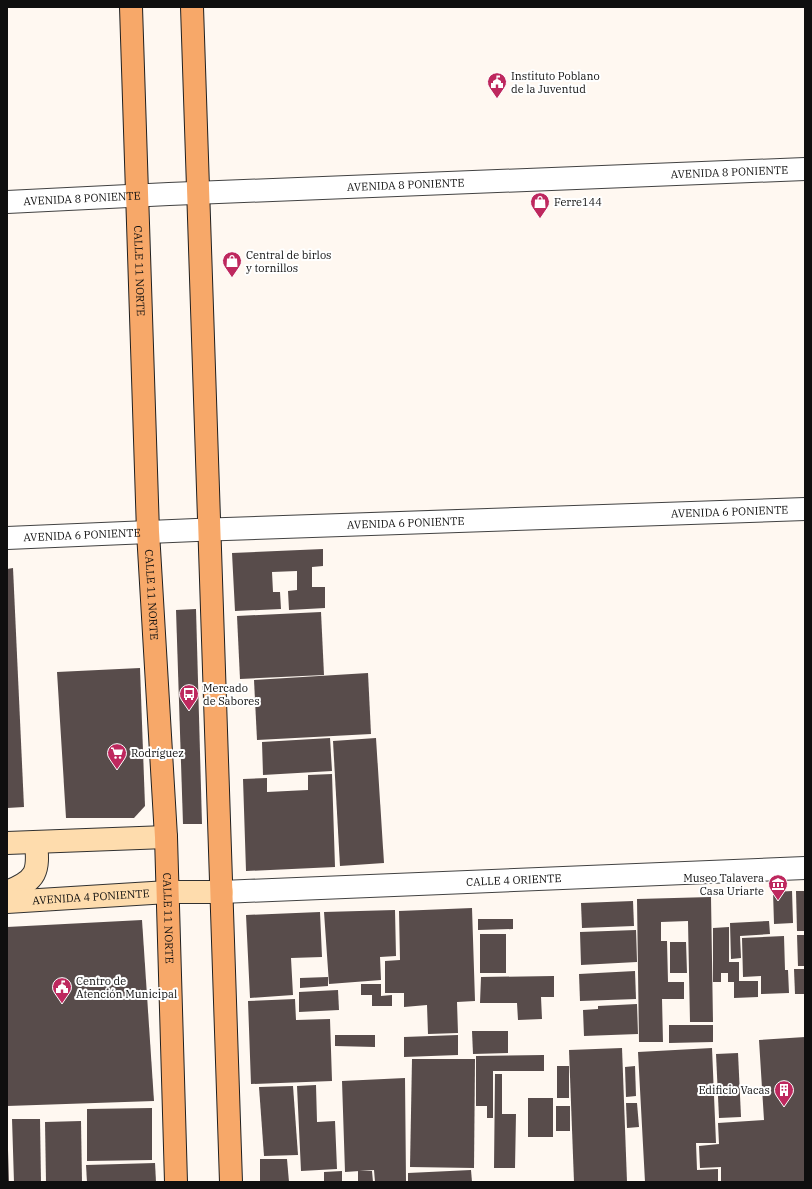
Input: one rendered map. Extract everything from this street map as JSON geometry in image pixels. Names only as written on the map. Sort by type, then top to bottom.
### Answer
[{"type":"main road","name":"CALLE 11 NORTE","points":[[131,7],[148,532],[166,837],[176,1182]]},
{"type":"main road","points":[[192,7],[231,1182]]},
{"type":"main road","points":[[7,843],[166,837]]},
{"type":"main road","points":[[7,892],[29,880],[34,874],[38,862],[36,842]]},
{"type":"main road","name":"AVENIDA 4 PONIENTE","points":[[7,902],[168,892],[222,892]]},
{"type":"street","name":"AVENIDA 8 PONIENTE","points":[[7,202],[805,169]]},
{"type":"street","name":"AVENIDA 6 PONIENTE","points":[[7,538],[209,529],[805,509]]},
{"type":"street","name":"CALLE 4 ORIENTE","points":[[222,892],[805,868]]},
{"type":"building","points":[[323,549],[323,566],[312,567],[312,587],[325,587],[325,608],[289,610],[288,591],[297,590],[297,571],[272,572],[273,592],[280,592],[281,609],[235,611],[232,553]]},
{"type":"building","points":[[13,568],[24,807],[7,808],[7,569]]},
{"type":"building","points":[[196,609],[202,824],[183,824],[176,610]]},
{"type":"building","points":[[321,612],[324,675],[240,679],[237,616]]},
{"type":"building","points":[[140,668],[145,806],[134,818],[66,818],[57,672]]},
{"type":"building","points":[[368,673],[371,734],[257,740],[254,680]]},
{"type":"building","points":[[330,738],[332,771],[263,775],[262,742]]},
{"type":"building","points":[[376,738],[384,863],[340,866],[333,741]]},
{"type":"building","points":[[332,774],[335,867],[246,871],[243,779],[267,778],[267,792],[308,790],[308,775]]},
{"type":"building","points":[[792,891],[793,923],[774,924],[773,892]]},
{"type":"building","points":[[796,891],[805,891],[805,931],[797,931]]},
{"type":"building","points":[[711,897],[713,1022],[690,1022],[688,921],[661,922],[661,941],[667,941],[668,982],[684,982],[684,999],[662,999],[663,1042],[639,1042],[637,899]]},
{"type":"building","points":[[633,901],[634,926],[582,928],[581,903]]},
{"type":"building","points":[[472,908],[475,1001],[457,1002],[458,1033],[428,1034],[427,1005],[404,1007],[404,993],[385,993],[385,961],[400,960],[399,911]]},
{"type":"building","points":[[395,910],[396,956],[380,957],[381,980],[329,984],[324,912]]},
{"type":"building","points":[[320,912],[322,957],[291,958],[293,995],[250,998],[246,915]]},
{"type":"building","points":[[478,919],[513,919],[513,929],[478,930]]},
{"type":"building","points":[[142,920],[154,1101],[7,1106],[7,927]]},
{"type":"building","points":[[769,921],[770,934],[740,936],[741,958],[731,959],[730,923]]},
{"type":"building","points":[[729,927],[729,962],[739,962],[739,981],[758,981],[758,997],[734,998],[734,982],[728,982],[728,973],[721,973],[721,982],[713,982],[713,928]]},
{"type":"building","points":[[636,930],[637,962],[581,965],[580,932]]},
{"type":"building","points":[[480,934],[506,934],[506,973],[480,973]]},
{"type":"building","points":[[797,935],[805,935],[805,966],[798,966]]},
{"type":"building","points":[[784,936],[785,970],[788,970],[789,993],[761,994],[761,976],[743,977],[742,938]]},
{"type":"building","points":[[670,942],[686,942],[687,973],[670,973]]},
{"type":"building","points":[[794,969],[805,969],[805,994],[795,994]]},
{"type":"building","points":[[635,971],[636,999],[580,1001],[579,974]]},
{"type":"building","points":[[554,976],[554,997],[541,997],[542,1019],[518,1020],[517,1003],[480,1003],[481,977]]},
{"type":"building","points":[[328,977],[328,986],[300,988],[300,978]]},
{"type":"building","points":[[361,984],[381,984],[381,996],[392,995],[392,1006],[372,1006],[372,995],[361,995]]},
{"type":"building","points":[[338,990],[339,1010],[299,1012],[299,992]]},
{"type":"building","points":[[295,999],[296,1020],[330,1019],[332,1081],[251,1084],[248,1001]]},
{"type":"building","points":[[637,1004],[638,1034],[584,1036],[583,1010],[598,1009],[598,1006]]},
{"type":"building","points":[[669,1025],[713,1025],[713,1042],[669,1043]]},
{"type":"building","points":[[472,1031],[508,1031],[508,1053],[473,1054]]},
{"type":"building","points":[[335,1035],[375,1035],[375,1047],[335,1046]]},
{"type":"building","points":[[458,1035],[458,1055],[404,1057],[404,1037]]},
{"type":"building","name":"Edificio Vacas","points":[[805,1037],[805,1182],[721,1182],[721,1167],[700,1168],[699,1146],[719,1144],[718,1123],[764,1120],[759,1040]]},
{"type":"building","points":[[622,1048],[627,1182],[574,1182],[569,1050]]},
{"type":"building","points":[[712,1048],[716,1143],[696,1143],[697,1170],[718,1169],[718,1182],[645,1182],[638,1052]]},
{"type":"building","points":[[738,1053],[741,1117],[719,1118],[716,1054]]},
{"type":"building","points":[[544,1055],[544,1071],[493,1071],[493,1118],[487,1118],[487,1106],[476,1106],[476,1056]]},
{"type":"building","points":[[412,1059],[475,1059],[474,1168],[410,1167]]},
{"type":"building","points":[[557,1066],[569,1066],[569,1098],[557,1098]]},
{"type":"building","points":[[635,1066],[636,1096],[626,1097],[625,1067]]},
{"type":"building","points":[[495,1074],[502,1074],[502,1114],[516,1114],[515,1168],[494,1168]]},
{"type":"building","points":[[405,1078],[406,1182],[375,1182],[374,1170],[345,1172],[342,1081]]},
{"type":"building","points":[[316,1085],[317,1122],[335,1121],[337,1169],[301,1171],[297,1086]]},
{"type":"building","points":[[293,1086],[298,1155],[264,1156],[259,1087]]},
{"type":"building","points":[[528,1098],[553,1098],[553,1137],[528,1137]]},
{"type":"building","points":[[626,1103],[637,1103],[639,1127],[627,1128]]},
{"type":"building","points":[[556,1106],[570,1106],[570,1131],[556,1131]]},
{"type":"building","points":[[152,1108],[152,1160],[87,1161],[87,1109]]},
{"type":"building","points":[[12,1119],[40,1119],[41,1182],[14,1182]]},
{"type":"building","points":[[81,1121],[82,1182],[46,1182],[45,1122]]},
{"type":"building","points":[[8,1149],[9,1182],[7,1182]]},
{"type":"building","points":[[260,1159],[287,1159],[289,1182],[260,1182]]},
{"type":"building","points":[[155,1163],[156,1182],[87,1182],[86,1165]]},
{"type":"building","points":[[471,1170],[472,1182],[408,1182],[408,1173]]},
{"type":"building","points":[[342,1171],[342,1182],[324,1182],[324,1172]]},
{"type":"building","points":[[358,1171],[372,1171],[373,1182],[358,1182]]},
{"type":"place","name":"Instituto Poblano de la Juventud","points":[[497,99]]},
{"type":"place","name":"Ferre144","points":[[540,219]]},
{"type":"place","name":"Central de birlos y tornillos","points":[[232,278]]},
{"type":"place","name":"Mercado de Sabores","points":[[189,711]]},
{"type":"place","name":"Rodríguez","points":[[117,770]]},
{"type":"place","name":"Museo Talavera Casa Uriarte","points":[[778,901]]},
{"type":"place","name":"Centro de Atención Municipal","points":[[62,1004]]},
{"type":"place","name":"Edificio Vacas","points":[[784,1107]]}]
